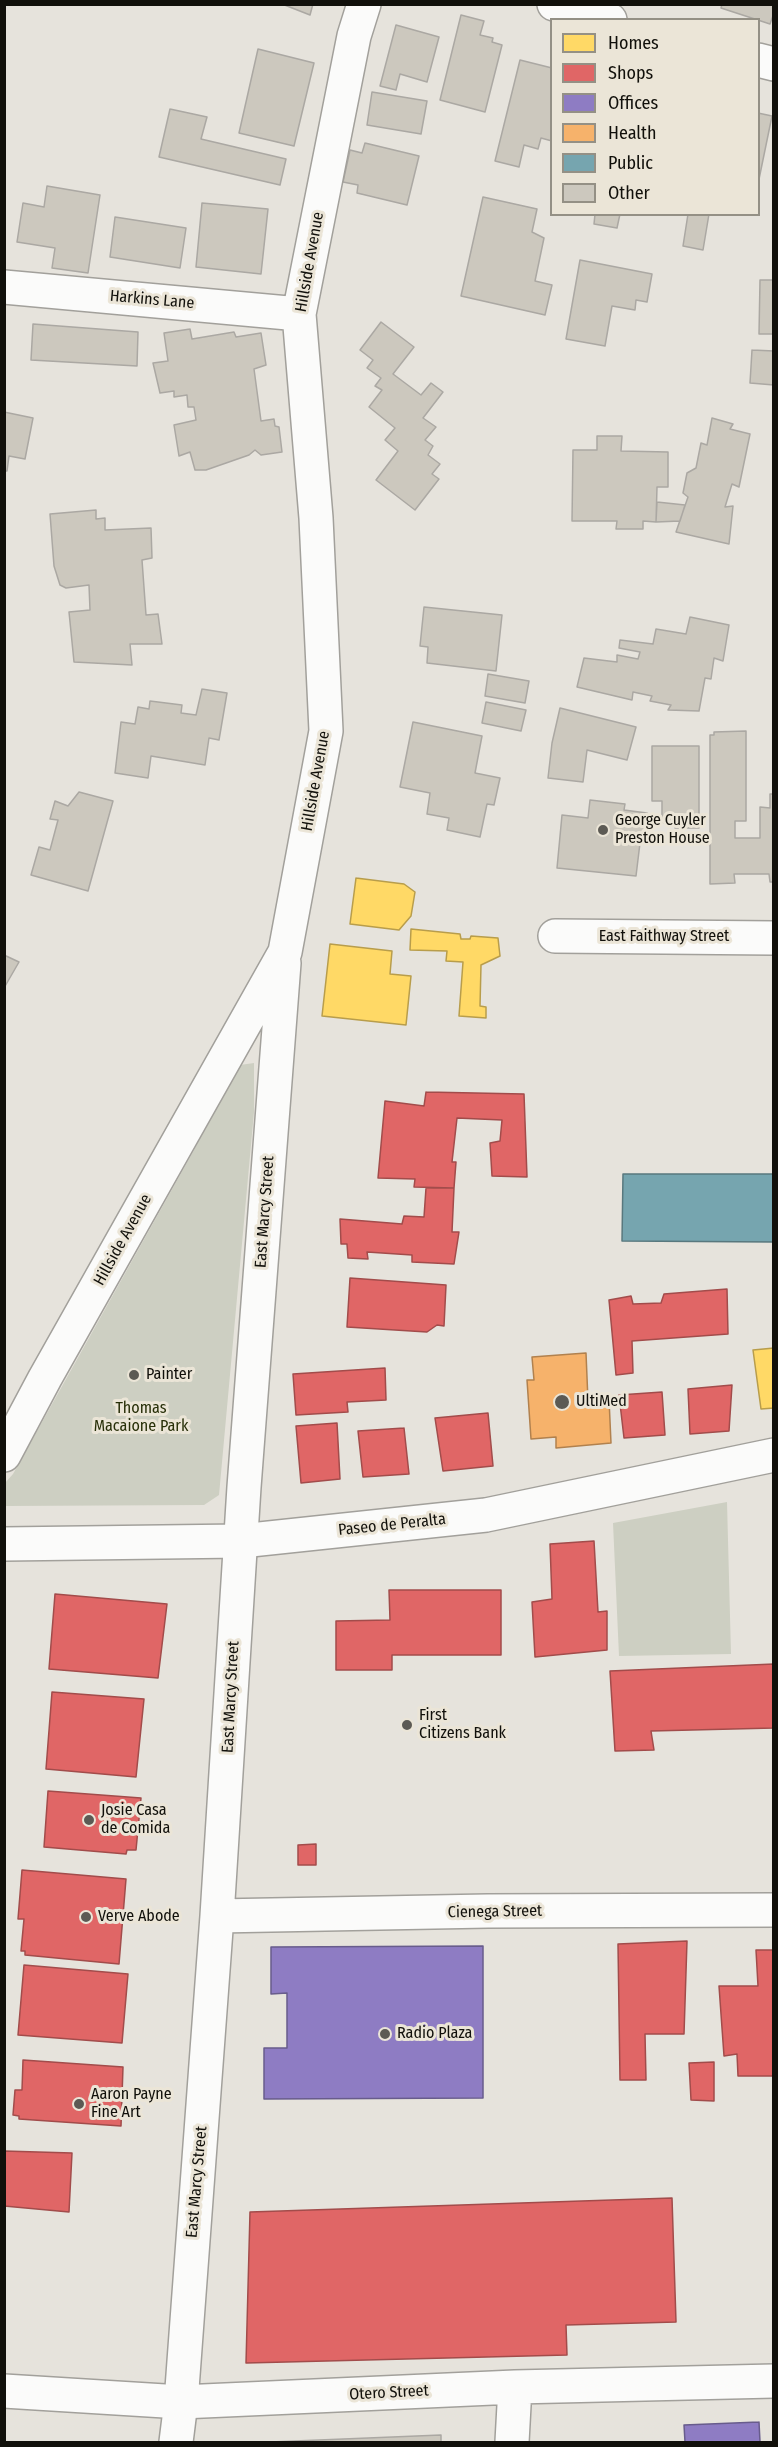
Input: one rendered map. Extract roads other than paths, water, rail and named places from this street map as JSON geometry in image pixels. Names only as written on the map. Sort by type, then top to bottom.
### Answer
[{"type":"street","name":"Hillside Avenue","points":[[4,1455],[285,952],[326,731],[316,518],[299,314],[354,36],[364,4]]},
{"type":"street","points":[[554,4],[603,18]]},
{"type":"street","name":"Harkins Lane","points":[[4,287],[299,314]]},
{"type":"street","name":"East Faithway Street","points":[[555,936],[774,938]]},
{"type":"street","name":"East Marcy Street","points":[[176,2442],[181,2402],[217,1917],[241,1540],[285,952]]},
{"type":"street","name":"Paseo de Peralta","points":[[4,1544],[241,1540],[486,1515],[774,1455]]},
{"type":"street","name":"Cienega Street","points":[[217,1917],[488,1911],[774,1910]]},
{"type":"street","name":"Otero Street","points":[[4,2391],[181,2402],[515,2387],[774,2381]]},
{"type":"street","points":[[512,2442],[515,2387]]},
{"type":"place","name":"George Cuyler Preston House","points":[[603,830]]},
{"type":"place","name":"Painter","points":[[134,1375]]},
{"type":"place","name":"UltiMed","points":[[562,1402]]},
{"type":"place","name":"First Citizens Bank","points":[[407,1725]]},
{"type":"place","name":"Josie Casa de Comida","points":[[89,1820]]},
{"type":"place","name":"Verve Abode","points":[[86,1917]]},
{"type":"place","name":"Radio Plaza","points":[[385,2034]]},
{"type":"place","name":"Aaron Payne Fine Art","points":[[79,2104]]},
{"type":"park label","name":"Thomas Macaione Park","points":[[141,1418]]}]
